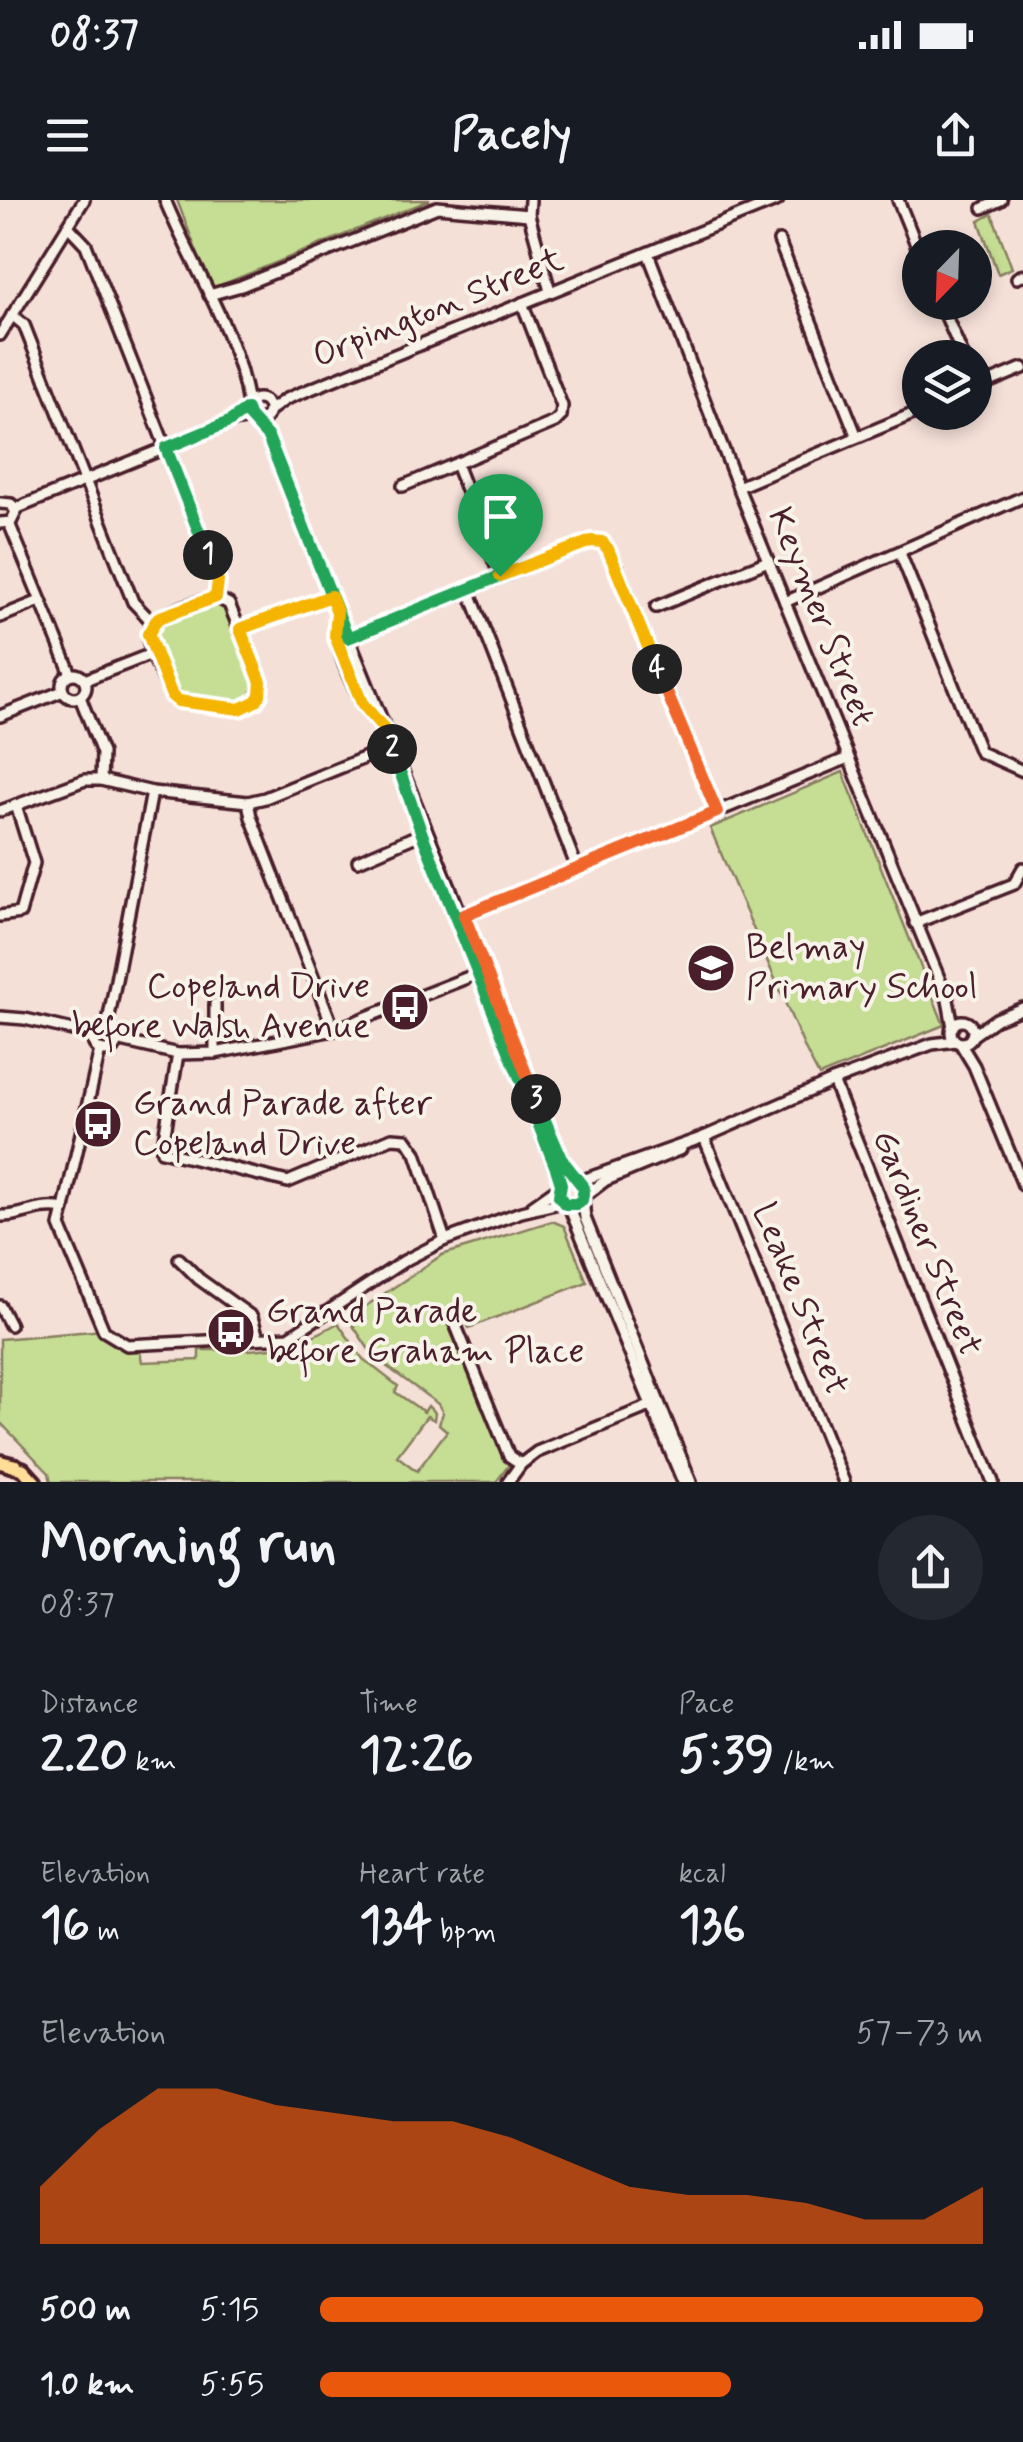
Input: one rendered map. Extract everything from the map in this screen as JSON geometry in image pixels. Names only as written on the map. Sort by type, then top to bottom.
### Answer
[{"type":"highway","points":[[0,1464],[16,1466]]},
{"type":"main road","points":[[16,1466],[35,1482]]},
{"type":"street","points":[[0,334],[84,200]]},
{"type":"street","points":[[165,200],[245,382],[250,413],[268,437],[557,1151],[578,1180],[585,1218],[683,1482]]},
{"type":"street","points":[[530,200],[529,216],[550,292]]},
{"type":"street","name":"Orpington Street","points":[[266,407],[778,200]]},
{"type":"street","points":[[898,200],[910,230]]},
{"type":"street","points":[[983,208],[1001,200]]},
{"type":"street","points":[[208,295],[242,286],[436,208],[529,216]]},
{"type":"street","points":[[68,226],[86,245],[218,581],[216,597]]},
{"type":"street","points":[[779,241],[857,437]]},
{"type":"street","name":"Keymer Street","points":[[648,253],[768,561],[1023,1186]]},
{"type":"street","points":[[214,306],[242,286]]},
{"type":"street","points":[[403,486],[556,422],[561,416],[562,406],[522,303]]},
{"type":"street","points":[[12,315],[24,325],[133,602],[153,623]]},
{"type":"street","points":[[992,380],[1023,368]]},
{"type":"street","points":[[245,382],[266,407],[268,437]]},
{"type":"street","points":[[250,413],[266,407]]},
{"type":"street","points":[[15,509],[266,407]]},
{"type":"street","points":[[738,486],[902,418]]},
{"type":"street","points":[[456,464],[500,576]]},
{"type":"street","points":[[785,602],[1023,497]]},
{"type":"street","points":[[0,502],[8,502],[15,509],[15,516],[4,523],[71,674]]},
{"type":"street","points":[[348,638],[591,541],[605,545],[717,812]]},
{"type":"street","points":[[900,554],[980,752],[1023,771]]},
{"type":"street","points":[[656,607],[768,561]]},
{"type":"street","points":[[469,590],[577,868]]},
{"type":"street","points":[[240,629],[331,596]]},
{"type":"street","points":[[216,597],[229,604],[261,690],[256,701],[240,709],[178,701],[172,696],[148,634],[153,623],[172,612],[216,597]]},
{"type":"street","points":[[0,618],[40,602]]},
{"type":"street","points":[[337,612],[335,636],[362,703],[384,729]]},
{"type":"street","points":[[85,680],[154,653]]},
{"type":"street","points":[[71,674],[85,680],[87,686],[80,697],[73,698],[63,690],[62,683],[71,674]]},
{"type":"street","points":[[0,716],[63,690]]},
{"type":"street","points":[[80,697],[102,753],[101,780]]},
{"type":"street","points":[[0,811],[84,780],[248,802],[391,747]]},
{"type":"street","points":[[460,917],[848,758]]},
{"type":"street","points":[[0,1019],[94,1035],[107,1027],[152,792]]},
{"type":"street","points":[[248,802],[250,817],[334,1030]]},
{"type":"street","points":[[0,916],[20,913],[34,864],[16,805]]},
{"type":"street","points":[[358,862],[425,832]]},
{"type":"street","points":[[915,923],[1014,884],[1023,868]]},
{"type":"street","points":[[117,1040],[178,1054],[215,1053],[334,1030],[482,972]]},
{"type":"street","points":[[482,972],[565,1203],[691,1482]]},
{"type":"street","name":"Keymer Street","points":[[948,1000],[972,1028],[961,1036]]},
{"type":"street","points":[[215,1004],[215,1053]]},
{"type":"street","points":[[521,1212],[560,1186],[701,1138],[833,1081],[961,1036],[1023,1008]]},
{"type":"street","points":[[961,1036],[966,1022],[996,1019]]},
{"type":"street","points":[[100,1050],[111,1050],[117,1040],[116,1033],[107,1027]]},
{"type":"street","points":[[94,1035],[100,1050]]},
{"type":"street","points":[[100,1050],[60,1226],[104,1330],[127,1345],[289,1337],[404,1261],[445,1240],[521,1212],[576,1204],[606,1180],[701,1138]]},
{"type":"street","points":[[178,1054],[162,1151],[288,1182],[392,1138],[406,1138],[416,1153],[445,1240]]},
{"type":"street","name":"Gardiner Street","points":[[833,1081],[993,1482]]},
{"type":"street","name":"Leake Street","points":[[701,1138],[844,1482]]},
{"type":"street","points":[[0,1216],[42,1205],[64,1209]]},
{"type":"street","points":[[179,1259],[199,1279],[252,1317],[258,1338]]},
{"type":"street","points":[[0,1306],[10,1325]]},
{"type":"street","points":[[452,1316],[509,1456],[521,1464]]},
{"type":"street","points":[[508,1482],[521,1464],[537,1452],[656,1404]]},
{"type":"green space","points":[[177,200],[430,200],[211,289]]},
{"type":"green space","points":[[992,214],[1012,268],[998,274],[992,257],[992,230],[982,230],[979,221]]},
{"type":"green space","points":[[212,602],[228,609],[259,685],[256,697],[240,707],[181,698],[155,640],[158,624]]},
{"type":"green space","points":[[843,772],[944,1025],[819,1076],[710,828]]},
{"type":"green space","points":[[552,1221],[564,1226],[587,1282],[469,1328],[461,1311],[450,1309],[445,1318],[509,1465],[496,1482],[51,1482],[49,1473],[0,1422],[0,1339],[103,1330],[118,1346],[140,1351],[142,1362],[199,1360],[199,1350],[255,1350],[286,1345],[338,1323],[363,1359],[398,1386],[395,1392],[424,1412],[428,1406],[435,1413],[434,1420],[427,1416],[397,1456],[417,1471],[447,1431],[439,1424],[443,1413],[438,1404],[374,1357],[348,1318],[442,1255]]},
{"type":"place","name":"Belmay Primary School","points":[[711,968]]},
{"type":"place","name":"Copeland Drive before Walsh Avenue","points":[[405,1007]]},
{"type":"place","name":"Grand Parade after Copeland Drive","points":[[98,1124]]},
{"type":"place","name":"Grand Parade before Graham Place","points":[[231,1332]]},
{"type":"route","points":[[247,409],[268,437],[348,638],[500,576],[591,541],[605,545],[717,812],[464,915],[557,1151],[568,1172],[583,1184],[582,1200],[572,1205],[565,1204],[559,1196],[561,1184],[556,1168],[384,729],[362,703],[335,636],[337,612],[331,596],[240,629],[261,682],[256,701],[240,709],[186,704],[172,696],[148,638],[150,626],[158,618],[216,597],[218,581],[166,448],[229,422],[247,409]]}]
